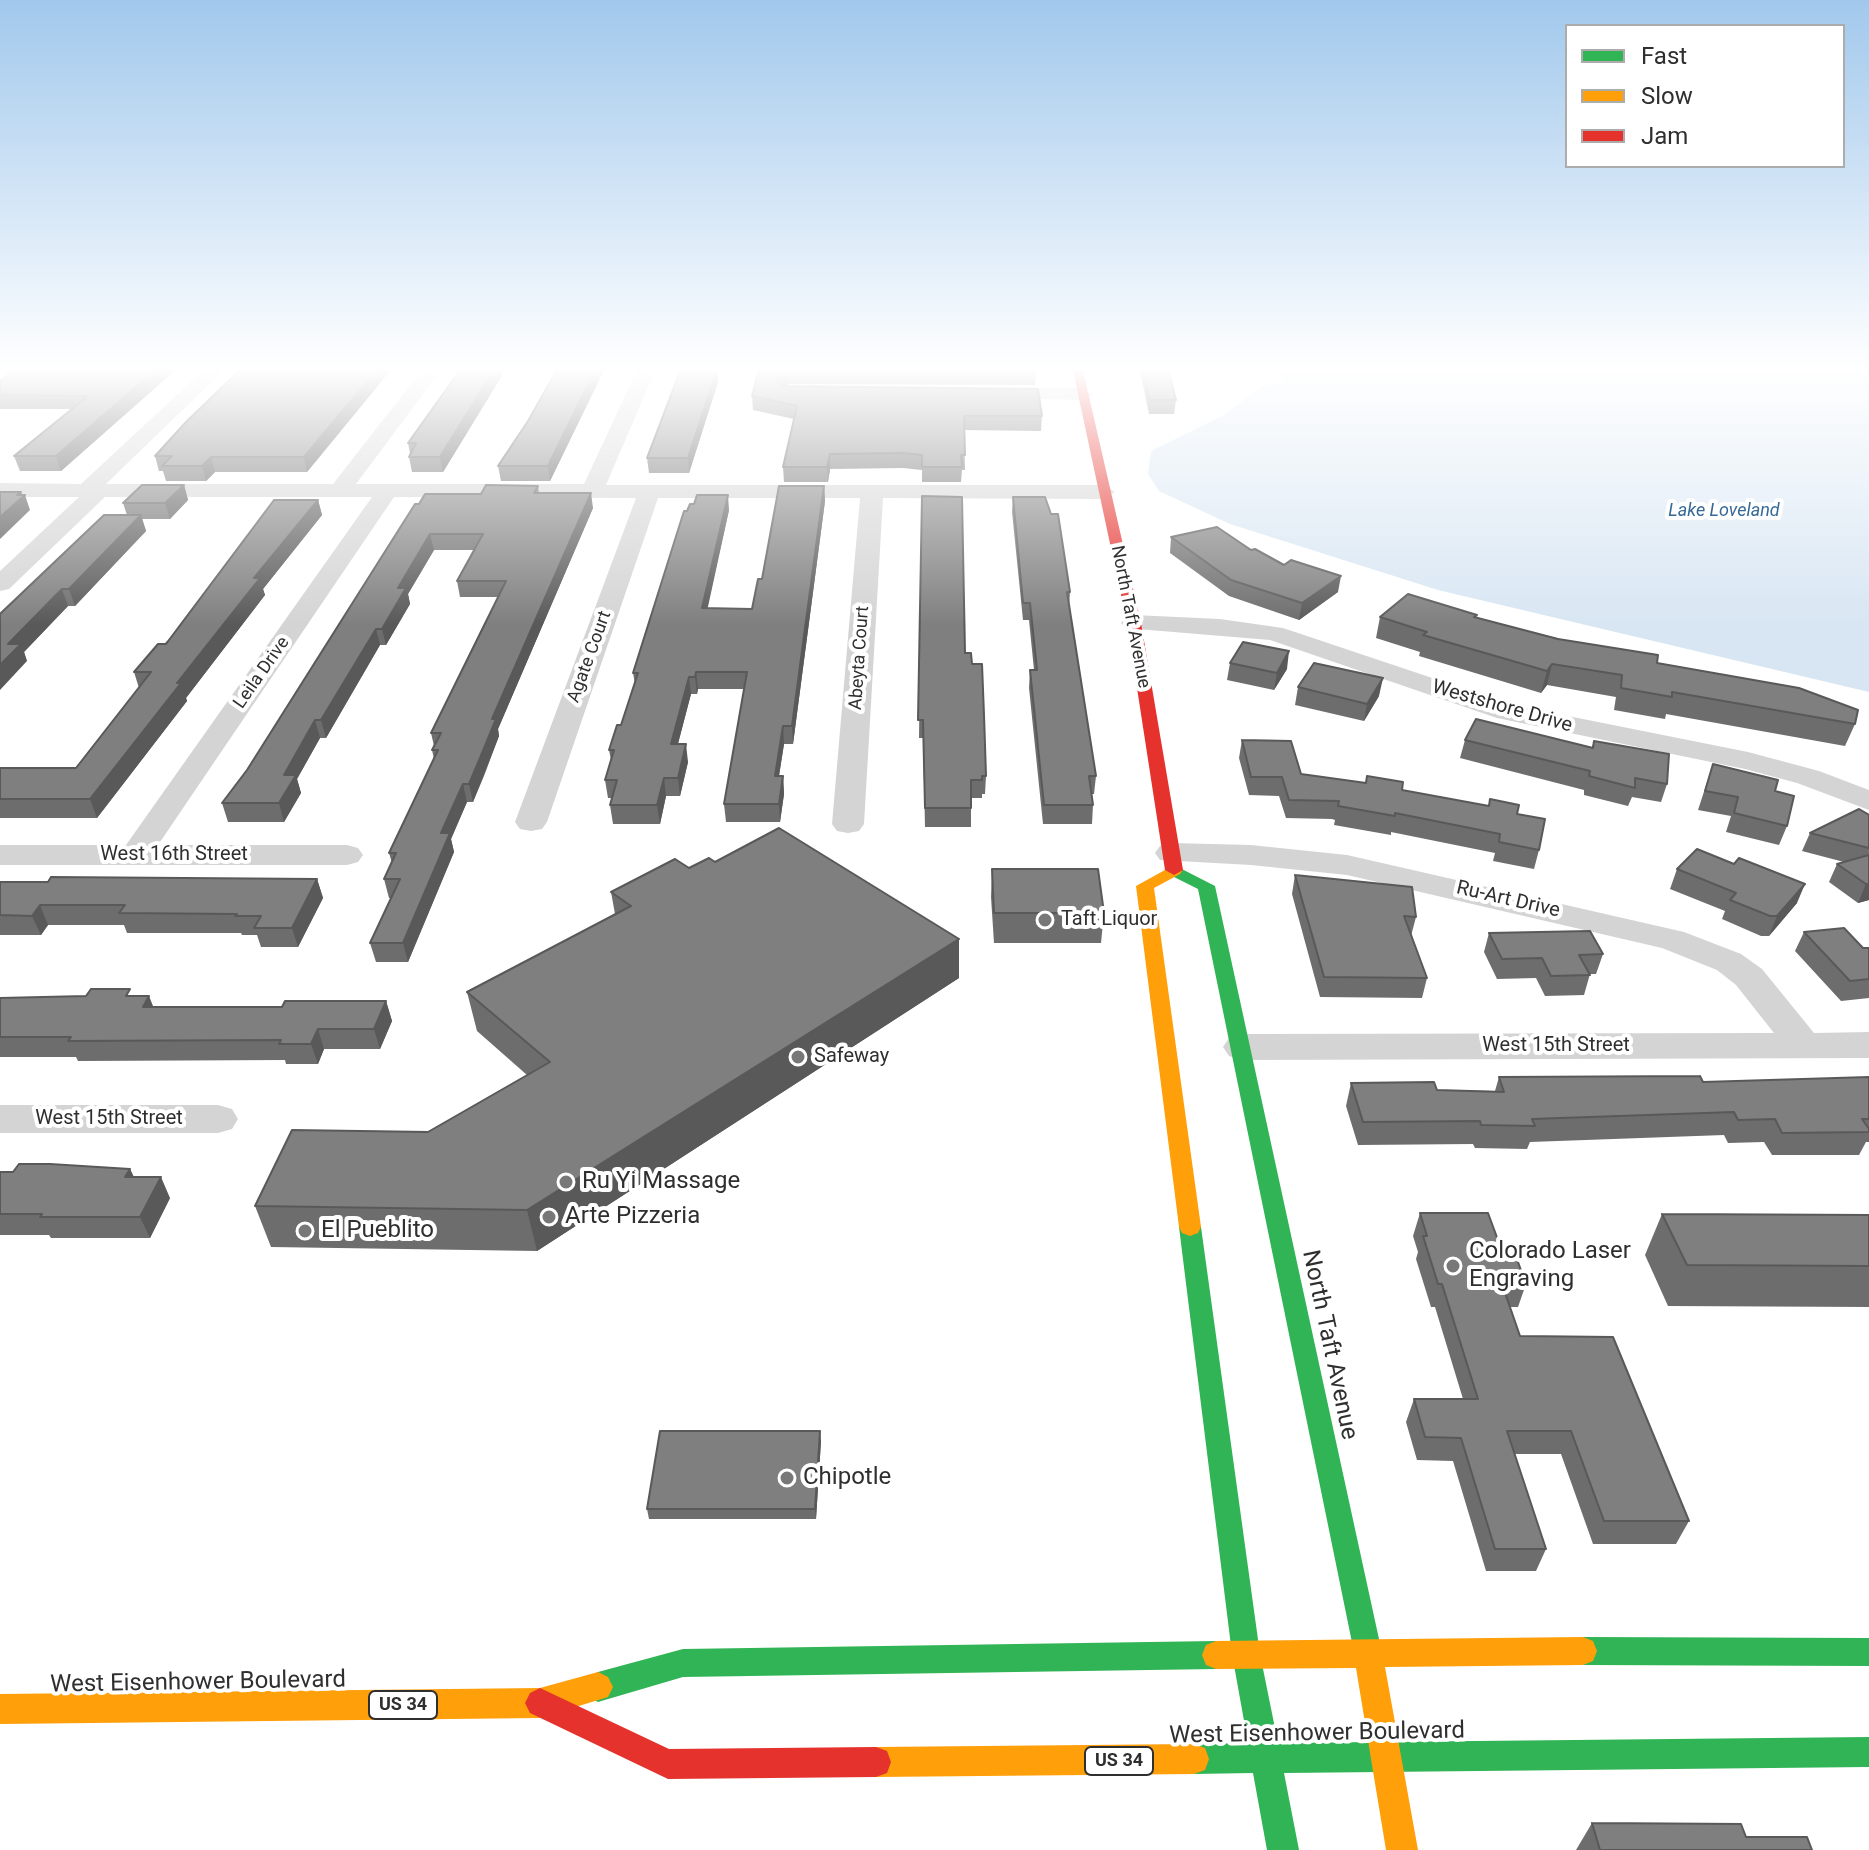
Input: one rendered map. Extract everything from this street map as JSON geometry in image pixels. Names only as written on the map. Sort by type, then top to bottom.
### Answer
[{"type":"main road","name":"North Taft Avenue","points":[[1096,452],[1134,623],[1173,862],[1206,886],[1242,1047],[1368,1653],[1388,1756],[1392,1808],[1402,1850]]},
{"type":"main road","points":[[1173,862],[1145,886],[1246,1654],[1283,1850]]},
{"type":"main road","name":"West Eisenhower Boulevard","points":[[0,1709],[540,1703],[683,1663],[1246,1654],[1869,1652]]},
{"type":"main road","name":"West Eisenhower Boulevard","points":[[540,1703],[668,1764],[1869,1752]]},
{"type":"street","points":[[0,584],[131,452]]},
{"type":"street","points":[[340,490],[369,452]]},
{"type":"street","points":[[592,491],[609,452]]},
{"type":"street","points":[[0,490],[1104,492]]},
{"type":"street","name":"Leila Drive","points":[[135,855],[388,490]]},
{"type":"street","name":"Agate Court","points":[[531,822],[649,491]]},
{"type":"street","name":"Abeyta Court","points":[[848,824],[872,491]]},
{"type":"street","name":"Westshore Drive","points":[[1134,623],[1274,633],[1507,712],[1748,761],[1808,777],[1869,801]]},
{"type":"street","name":"West 16th Street","points":[[0,855],[347,855]]},
{"type":"street","name":"Ru-Art Drive","points":[[1173,862],[1251,855],[1347,865],[1672,940],[1729,962],[1749,977],[1803,1044]]},
{"type":"street","name":"West 15th Street","points":[[1242,1047],[1869,1045]]},
{"type":"street","name":"West 15th Street","points":[[0,1119],[218,1119]]},
{"type":"water","name":"Lake Loveland","points":[[1151,452],[1869,452],[1869,692],[1438,590],[1230,524],[1159,491],[1148,474]]},
{"type":"building","points":[[19,452],[60,452],[56,456],[14,456]]},
{"type":"building","points":[[158,452],[308,452],[304,457],[211,457],[202,466],[162,466],[172,456],[155,456]]},
{"type":"building","points":[[411,452],[443,452],[440,457],[409,457]]},
{"type":"building","points":[[507,452],[555,452],[548,466],[498,466]]},
{"type":"building","points":[[649,452],[690,452],[688,458],[647,458]]},
{"type":"building","points":[[786,452],[965,452],[961,455],[962,467],[922,467],[922,455],[903,453],[830,454],[827,467],[783,467]]},
{"type":"building","points":[[142,485],[184,485],[165,503],[123,503]]},
{"type":"building","points":[[486,485],[538,486],[534,493],[591,493],[492,719],[496,719],[469,784],[463,784],[441,833],[450,833],[403,943],[370,943],[400,879],[384,879],[396,853],[389,853],[438,750],[432,750],[441,733],[431,733],[506,581],[457,581],[483,534],[430,534],[398,588],[406,588],[382,629],[376,629],[321,720],[315,720],[284,775],[296,775],[279,803],[222,803],[247,770],[415,504],[419,504],[425,494],[481,494]]},
{"type":"building","points":[[779,486],[824,486],[792,726],[783,726],[775,776],[783,776],[779,804],[724,804],[747,672],[696,672],[695,677],[689,677],[671,744],[686,744],[678,778],[664,778],[657,805],[610,805],[617,780],[605,780],[614,750],[609,750],[617,725],[621,725],[638,673],[633,673],[684,511],[694,504],[697,495],[728,495],[702,608],[752,609],[758,579],[762,579]]},
{"type":"building","points":[[0,492],[21,492],[17,495],[25,495],[0,517]]},
{"type":"building","points":[[922,496],[962,497],[965,653],[971,653],[972,664],[982,664],[986,776],[982,776],[982,780],[971,780],[971,808],[925,808],[923,720],[918,720]]},
{"type":"building","points":[[1013,497],[1045,497],[1051,514],[1058,514],[1096,776],[1089,776],[1093,805],[1044,805],[1030,670],[1037,670],[1030,603],[1023,603]]},
{"type":"building","points":[[274,500],[318,500],[254,578],[260,578],[90,799],[0,799],[0,768],[76,768],[151,672],[134,672],[158,644],[166,644]]},
{"type":"building","points":[[104,515],[141,515],[69,589],[62,589],[8,644],[21,644],[0,665],[0,614]]},
{"type":"building","points":[[1217,527],[1251,550],[1255,549],[1284,565],[1291,560],[1341,576],[1302,603],[1231,580],[1171,537]]},
{"type":"building","points":[[1408,594],[1477,615],[1474,617],[1558,639],[1658,655],[1657,663],[1799,688],[1858,710],[1855,724],[1672,692],[1672,697],[1621,688],[1622,675],[1552,664],[1547,671],[1423,635],[1427,632],[1380,617]]},
{"type":"building","points":[[1243,642],[1289,651],[1277,673],[1230,663]]},
{"type":"building","points":[[1314,663],[1383,678],[1367,704],[1298,687]]},
{"type":"building","points":[[1476,719],[1593,748],[1594,741],[1669,754],[1667,784],[1635,778],[1635,788],[1589,776],[1590,771],[1465,740]]},
{"type":"building","points":[[1242,740],[1291,741],[1301,774],[1366,783],[1367,776],[1403,782],[1402,790],[1489,806],[1490,799],[1519,805],[1517,814],[1545,819],[1539,850],[1499,842],[1500,834],[1395,813],[1395,816],[1338,806],[1339,801],[1289,800],[1282,777],[1251,777]]},
{"type":"building","points":[[1713,764],[1778,780],[1775,791],[1794,796],[1787,826],[1734,813],[1738,797],[1705,791]]},
{"type":"building","points":[[1859,809],[1869,815],[1869,848],[1810,833]]},
{"type":"building","points":[[779,828],[959,939],[527,1210],[255,1206],[292,1130],[428,1132],[550,1062],[467,992],[631,906],[611,892],[675,859],[689,868],[709,858],[715,862]]},
{"type":"building","points":[[1697,849],[1734,864],[1739,858],[1805,884],[1777,916],[1770,916],[1730,900],[1736,893],[1677,869]]},
{"type":"building","points":[[1869,855],[1869,884],[1837,864]]},
{"type":"building","points":[[992,869],[1098,869],[1104,913],[994,913]]},
{"type":"building","points":[[1295,875],[1412,887],[1416,917],[1404,916],[1427,978],[1324,977]]},
{"type":"building","points":[[51,877],[317,879],[292,928],[254,928],[261,916],[119,913],[125,905],[40,905],[32,916],[0,915],[0,882],[48,882]]},
{"type":"building","points":[[1844,928],[1863,948],[1869,948],[1869,979],[1850,981],[1804,932]]},
{"type":"building","points":[[1590,931],[1603,954],[1579,955],[1590,975],[1551,976],[1542,958],[1502,959],[1489,933]]},
{"type":"building","points":[[91,989],[130,989],[126,996],[149,996],[143,1007],[282,1007],[285,1001],[386,1001],[374,1029],[318,1029],[311,1044],[279,1044],[281,1040],[68,1041],[71,1037],[0,1037],[0,998],[86,996]]},
{"type":"building","points":[[1700,1076],[1703,1082],[1869,1077],[1869,1119],[1862,1119],[1869,1132],[1782,1133],[1775,1119],[1738,1120],[1734,1112],[1532,1119],[1535,1126],[1481,1125],[1480,1121],[1363,1122],[1351,1083],[1434,1082],[1437,1090],[1504,1092],[1499,1077]]},
{"type":"building","points":[[19,1164],[130,1169],[125,1177],[161,1177],[140,1217],[0,1214],[0,1172],[13,1172]]},
{"type":"building","points":[[1420,1213],[1488,1213],[1502,1251],[1514,1251],[1526,1284],[1502,1284],[1520,1336],[1613,1337],[1689,1521],[1604,1521],[1571,1431],[1507,1431],[1546,1549],[1495,1549],[1461,1438],[1425,1437],[1414,1399],[1478,1399],[1442,1284],[1438,1284],[1423,1236],[1427,1236]]},
{"type":"building","points":[[1662,1214],[1869,1215],[1869,1266],[1687,1265]]},
{"type":"building","points":[[660,1431],[820,1431],[815,1509],[647,1509]]},
{"type":"building","points":[[1592,1823],[1741,1824],[1746,1837],[1807,1837],[1812,1850],[1600,1850]]},
{"type":"traffic: fast","points":[[1174,870],[1206,886],[1370,1662]]},
{"type":"traffic: fast","points":[[1190,1227],[1246,1654],[1283,1850]]},
{"type":"traffic: fast","points":[[1583,1651],[1869,1652]]},
{"type":"traffic: fast","points":[[598,1687],[683,1663],[1216,1655]]},
{"type":"traffic: fast","points":[[1194,1759],[1869,1752]]},
{"type":"traffic: slow","points":[[1174,870],[1145,886],[1190,1227]]},
{"type":"traffic: slow","points":[[1216,1655],[1583,1651]]},
{"type":"traffic: slow","points":[[1370,1662],[1402,1850]]},
{"type":"traffic: slow","points":[[0,1709],[540,1703],[598,1687]]},
{"type":"traffic: slow","points":[[876,1762],[1194,1759]]},
{"type":"traffic: jam","points":[[1096,452],[1134,623],[1174,870]]},
{"type":"traffic: jam","points":[[540,1703],[668,1764],[876,1762]]},
{"type":"place","name":"Taft Liquor","points":[[1045,920]]},
{"type":"place","name":"Safeway","points":[[798,1057]]},
{"type":"place","name":"Ru Yi Massage","points":[[566,1182]]},
{"type":"place","name":"Arte Pizzeria","points":[[549,1217]]},
{"type":"place","name":"El Pueblito","points":[[305,1231]]},
{"type":"place","name":"Colorado Laser Engraving","points":[[1453,1266]]},
{"type":"place","name":"Chipotle","points":[[787,1478]]}]
